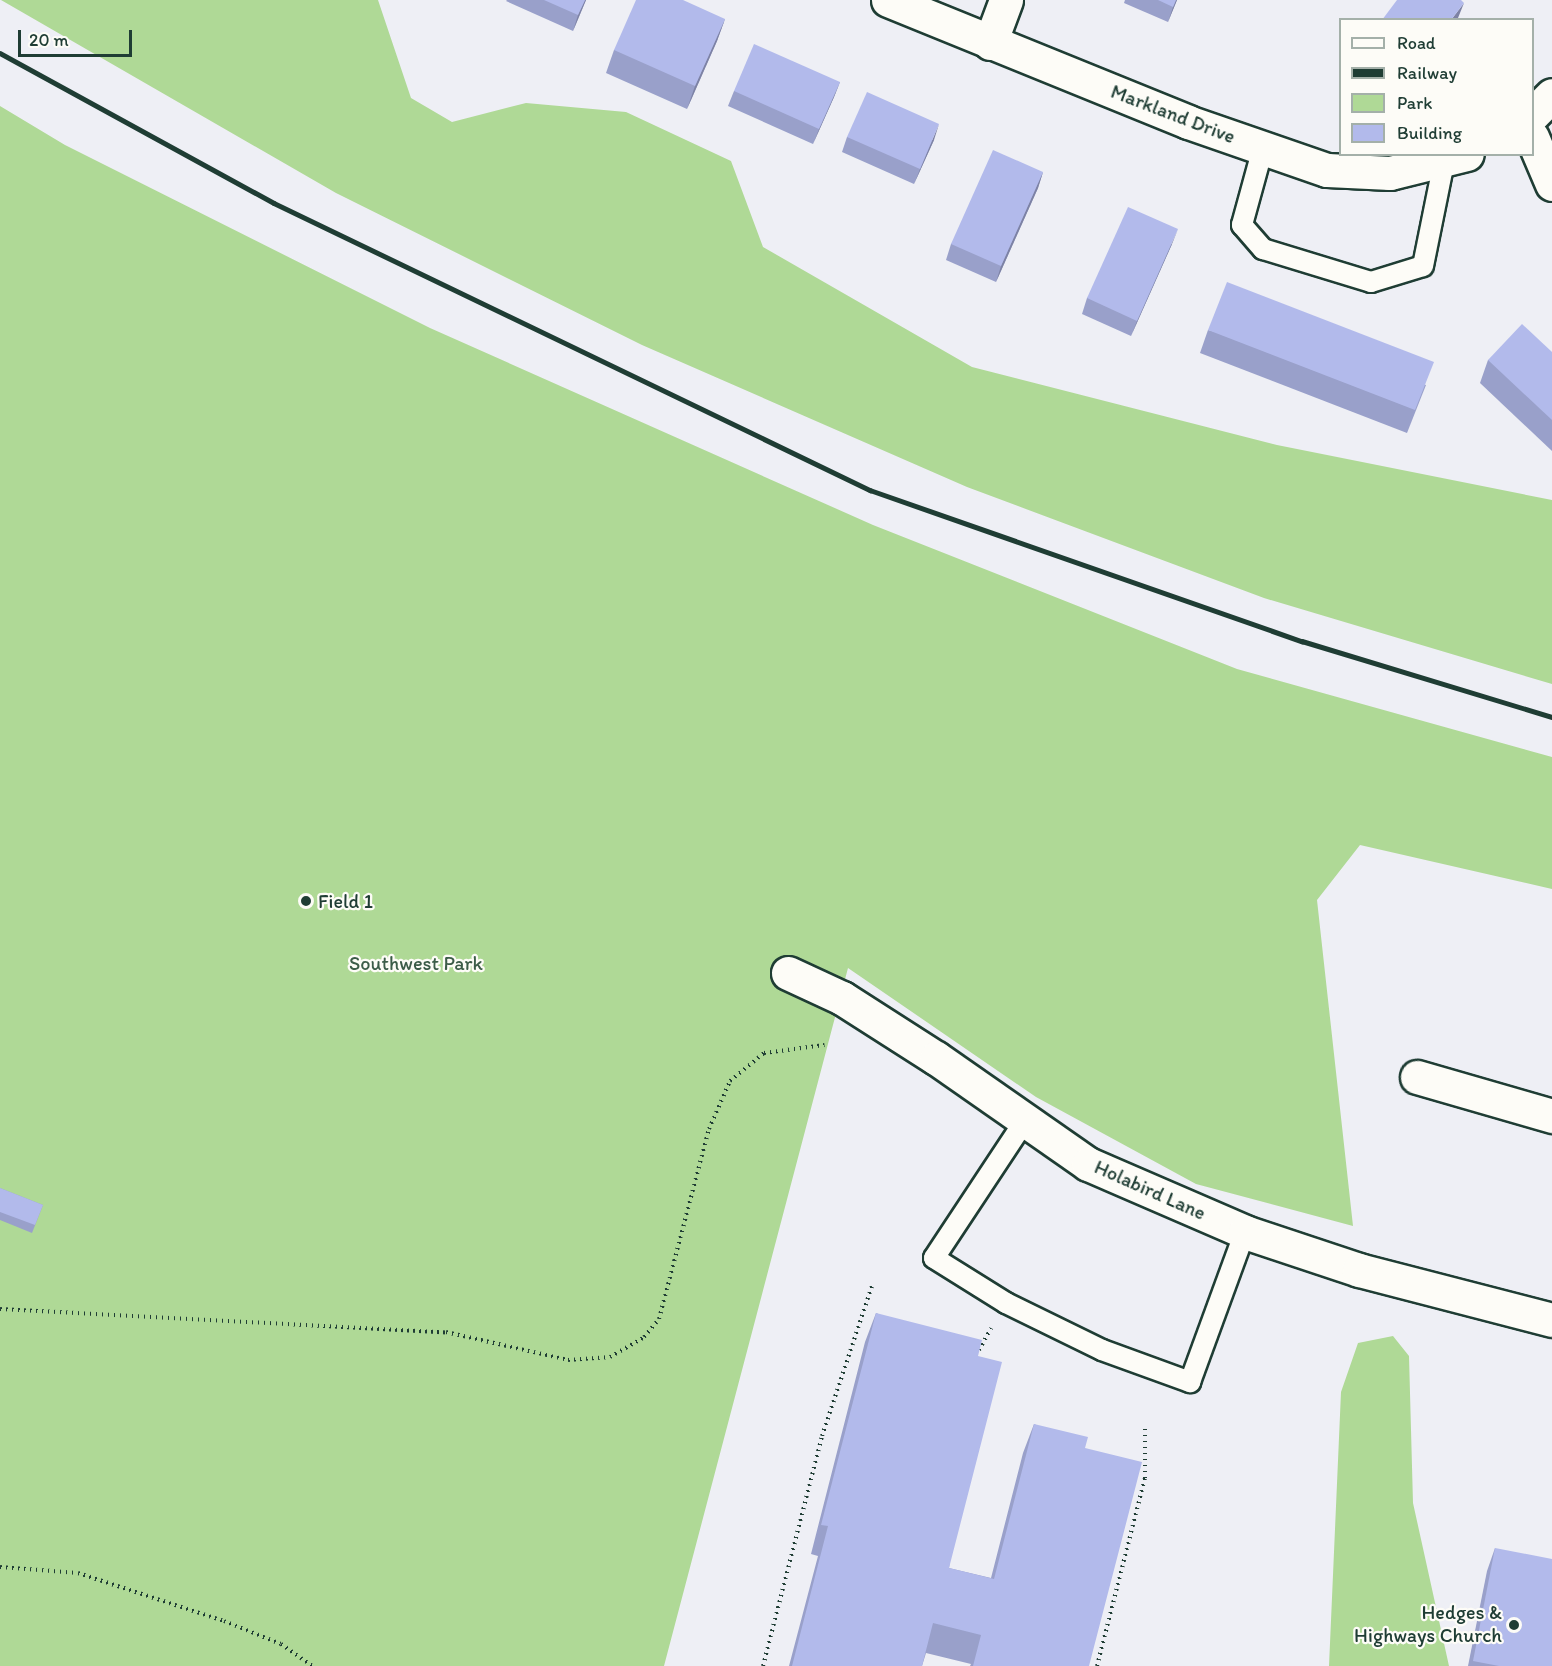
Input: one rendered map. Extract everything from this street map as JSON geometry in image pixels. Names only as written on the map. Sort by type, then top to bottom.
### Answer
[{"type":"street","name":"Markland Drive","points":[[888,0],[990,43],[1263,148],[1327,170],[1390,173],[1455,158]]},
{"type":"street","points":[[990,43],[1006,0]]},
{"type":"street","points":[[1534,114],[1552,95]]},
{"type":"street","points":[[1534,139],[1552,184]]},
{"type":"street","name":"Holabird Lane","points":[[788,973],[842,998],[1088,1164],[1245,1232],[1359,1270],[1552,1320]]},
{"type":"street","points":[[1417,1077],[1552,1116]]},
{"type":"lane","points":[[1263,148],[1242,225],[1263,249],[1371,282],[1423,266],[1455,158]]},
{"type":"lane","points":[[1024,1122],[934,1258],[1006,1303],[1102,1350],[1190,1382],[1245,1232]]},
{"type":"path","points":[[0,1309],[446,1332],[568,1360],[610,1357],[644,1337],[659,1319],[709,1129],[730,1081],[764,1053],[824,1045]]},
{"type":"path","points":[[763,1666],[822,1436],[872,1286]]},
{"type":"path","points":[[1097,1666],[1145,1478],[1145,1430]]},
{"type":"path","points":[[0,1567],[78,1574],[224,1621],[281,1644],[312,1666]]},
{"type":"green space","points":[[1,0],[378,0],[411,98],[452,122],[526,103],[626,112],[731,161],[763,247],[972,367],[1277,445],[1552,500],[1552,684],[1264,598],[967,487],[642,345],[336,193]]},
{"type":"green space","name":"Southwest Park","points":[[0,106],[65,145],[430,328],[873,525],[1237,669],[1552,757],[1552,889],[1360,845],[1317,900],[1353,1226],[1196,1184],[1036,1097],[848,968],[664,1666],[0,1666]]},
{"type":"green space","points":[[1393,1336],[1409,1356],[1413,1503],[1449,1666],[1329,1666],[1341,1392],[1358,1343]]},
{"type":"building","points":[[544,0],[585,0],[578,15]]},
{"type":"building","points":[[636,0],[683,0],[725,19],[695,86],[614,50]]},
{"type":"building","points":[[1158,0],[1176,0],[1173,7]]},
{"type":"building","points":[[1397,0],[1461,0],[1464,3],[1453,18],[1384,18]]},
{"type":"building","points":[[754,44],[840,82],[819,129],[734,91]]},
{"type":"building","points":[[867,92],[939,124],[920,169],[847,137]]},
{"type":"building","points":[[993,150],[1043,172],[1001,266],[951,244]]},
{"type":"building","points":[[1128,207],[1178,229],[1137,321],[1087,298]]},
{"type":"building","points":[[1227,282],[1434,362],[1415,410],[1208,330]]},
{"type":"building","points":[[1522,324],[1552,352],[1552,420],[1488,360]]},
{"type":"building","points":[[0,1188],[43,1205],[35,1225],[0,1212]]},
{"type":"building","points":[[876,1313],[982,1340],[978,1356],[1002,1362],[949,1568],[994,1579],[1034,1424],[1088,1437],[1085,1448],[1142,1462],[1089,1666],[973,1666],[981,1635],[933,1623],[922,1666],[792,1666],[828,1526],[821,1525]]},
{"type":"building","name":"Hedges & Highways Church","points":[[1495,1548],[1552,1559],[1552,1666],[1499,1666],[1473,1661]]},
{"type":"railway","points":[[0,53],[274,203],[870,490],[1302,641],[1552,717]]},
{"type":"place","name":"Field 1","points":[[306,901]]},
{"type":"place","name":"Hedges & Highways Church","points":[[1514,1625]]}]
